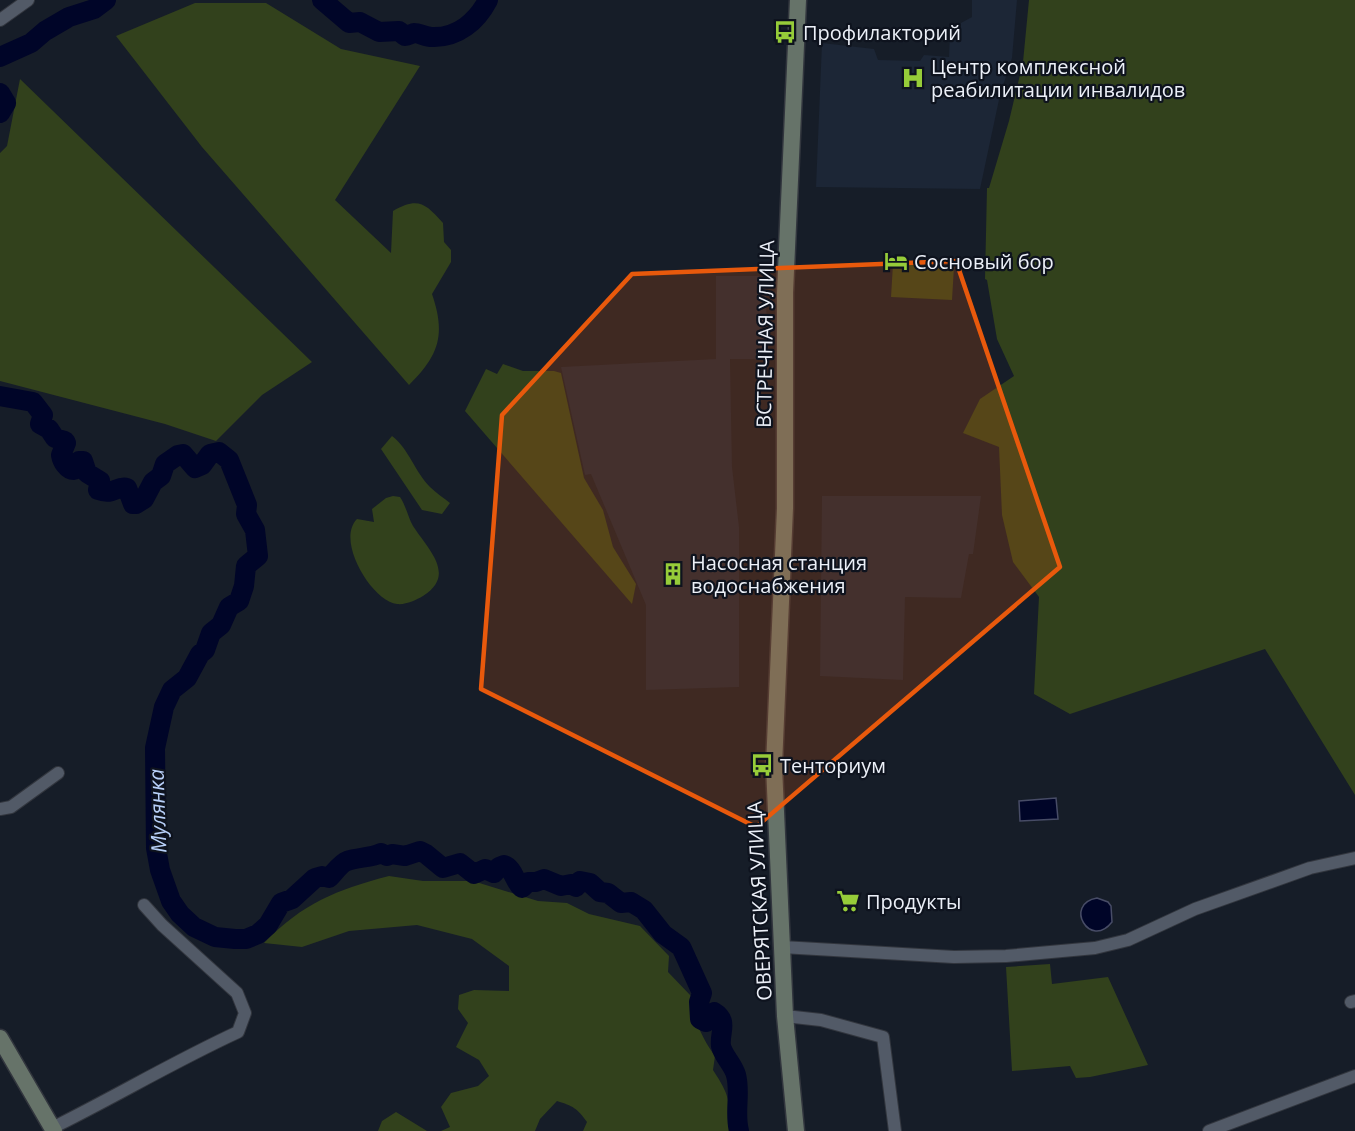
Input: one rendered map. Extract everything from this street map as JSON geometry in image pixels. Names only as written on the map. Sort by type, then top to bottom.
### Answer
[{"type":"main road","name":"ВСТРЕЧНАЯ УЛИЦА","points":[[778,669],[785,508],[785,293],[798,0]]},
{"type":"main road","name":"ОВЕРЯТСКАЯ УЛИЦА","points":[[778,669],[774,766],[785,1016],[796,1131]]},
{"type":"main road","points":[[0,1038],[52,1128]]},
{"type":"street","points":[[0,20],[28,0]]},
{"type":"street","points":[[0,809],[11,807],[58,773]]},
{"type":"street","points":[[782,947],[954,957],[1006,956],[1095,948],[1128,940],[1195,909],[1310,868],[1355,858]]},
{"type":"street","points":[[52,1128],[130,1089],[196,1051],[238,1032],[245,1013],[237,993],[162,925],[144,905]]},
{"type":"street","points":[[785,1016],[821,1020],[883,1037],[895,1131]]},
{"type":"street","points":[[1209,1131],[1355,1076]]},
{"type":"highlighted area","points":[[956,261],[1060,567],[756,827],[481,689],[502,415],[632,274]]},
{"type":"shaded area","name":"Центр комплексной реабилитации инвалидов","points":[[972,0],[1017,0],[1012,58],[1000,95],[980,189],[816,187],[822,43],[874,49],[878,60],[920,61],[924,55],[949,57],[950,34],[961,34],[961,23],[972,17]]},
{"type":"shaded area","points":[[716,276],[766,278],[767,359],[730,359],[732,467],[739,527],[739,687],[646,690],[646,605],[591,474],[585,475],[561,367],[716,359]]},
{"type":"shaded area","points":[[822,496],[981,496],[973,554],[969,554],[961,598],[905,597],[903,680],[820,676]]},
{"type":"green space","points":[[1029,0],[1355,0],[1355,795],[1265,649],[1070,714],[1034,694],[1039,597],[1013,562],[1002,515],[999,447],[963,433],[980,399],[1014,376],[997,339],[985,279],[987,188],[989,188],[1009,121],[1023,62]]},
{"type":"green space","points":[[195,3],[266,3],[341,49],[420,66],[335,200],[391,253],[393,211],[409,204],[421,204],[443,223],[444,242],[451,250],[451,262],[432,294],[439,321],[437,344],[427,364],[409,385],[202,147],[116,36]]},
{"type":"green space","points":[[20,79],[312,362],[262,395],[216,441],[165,424],[0,381],[0,153],[7,146]]},
{"type":"green space","points":[[893,264],[954,267],[952,300],[891,297]]},
{"type":"green space","points":[[503,364],[523,371],[561,373],[584,478],[603,510],[613,547],[636,584],[632,604],[465,411],[486,369],[497,374]]},
{"type":"green space","points":[[392,436],[403,447],[425,481],[450,503],[442,514],[422,510],[381,449]]},
{"type":"green space","points":[[400,497],[413,526],[432,553],[439,571],[433,588],[417,599],[400,604],[387,601],[368,582],[354,555],[351,541],[351,529],[357,519],[374,522],[372,509],[386,498]]},
{"type":"green space","points":[[389,876],[423,881],[473,881],[538,901],[567,903],[589,914],[640,926],[669,956],[668,972],[691,996],[698,1027],[715,1056],[713,1070],[728,1099],[730,1131],[583,1131],[587,1122],[571,1106],[557,1101],[540,1119],[535,1131],[441,1131],[450,1127],[441,1107],[451,1093],[478,1086],[489,1076],[479,1060],[456,1047],[468,1023],[458,1009],[459,995],[474,990],[509,991],[509,966],[472,939],[417,925],[349,931],[302,947],[264,943],[278,929],[321,900]]},
{"type":"green space","points":[[1050,964],[1052,984],[1108,977],[1148,1065],[1076,1078],[1070,1066],[1012,1071],[1006,967]]},
{"type":"green space","points":[[396,1112],[427,1131],[378,1131],[382,1121]]},
{"type":"water","points":[[1056,798],[1058,819],[1020,821],[1019,801]]},
{"type":"water","points":[[1097,898],[1108,902],[1111,906],[1112,922],[1104,929],[1096,931],[1084,923],[1081,916],[1082,908],[1087,902]]},
{"type":"waterway","name":"Мулянка","points":[[0,57],[31,43],[45,31],[69,17],[94,9],[106,0]]},
{"type":"waterway","name":"Мулянка","points":[[322,0],[349,23],[360,22],[379,32],[399,31],[405,36],[414,33],[432,37],[450,35],[466,27],[484,8],[488,0]]},
{"type":"waterway","name":"Мулянка","points":[[0,93],[6,103],[0,113]]},
{"type":"waterway","name":"Мулянка","points":[[0,396],[33,402],[43,415],[40,424],[49,429],[55,438],[65,441],[61,455],[65,465],[74,470],[79,461],[83,461],[87,473],[100,481],[98,490],[108,492],[127,488],[133,504],[136,504],[144,499],[153,482],[161,476],[165,464],[178,455],[183,454],[195,468],[202,465],[210,454],[219,452],[229,460],[247,505],[246,514],[255,530],[258,556],[246,566],[244,586],[239,601],[229,607],[221,625],[211,633],[205,650],[200,654],[187,678],[172,690],[164,707],[155,748],[156,848],[160,870],[171,901],[180,914],[194,927],[215,937],[246,939],[258,934],[268,925],[281,903],[292,899],[315,878],[322,876],[329,878],[345,862],[381,853],[387,856],[392,854],[405,856],[420,851],[443,868],[460,863],[474,874],[485,869],[494,873],[504,865],[510,869],[522,888],[528,882],[544,879],[561,886],[571,884],[576,887],[580,881],[590,883],[600,892],[608,893],[621,903],[631,902],[644,910],[663,934],[681,947],[702,993],[699,1002],[700,1019],[706,1022],[714,1012],[721,1019],[721,1046],[735,1071],[737,1082],[739,1131]]},
{"type":"place","name":"Профилакторий","points":[[785,32]]},
{"type":"place","name":"Центр комплексной реабилитации инвалидов","points":[[913,78]]},
{"type":"place","name":"Сосновый бор","points":[[896,261]]},
{"type":"place","name":"Насосная станция водоснабжения","points":[[673,574]]},
{"type":"place","name":"Тенториум","points":[[762,765]]},
{"type":"place","name":"Пpoдукты","points":[[848,901]]}]
